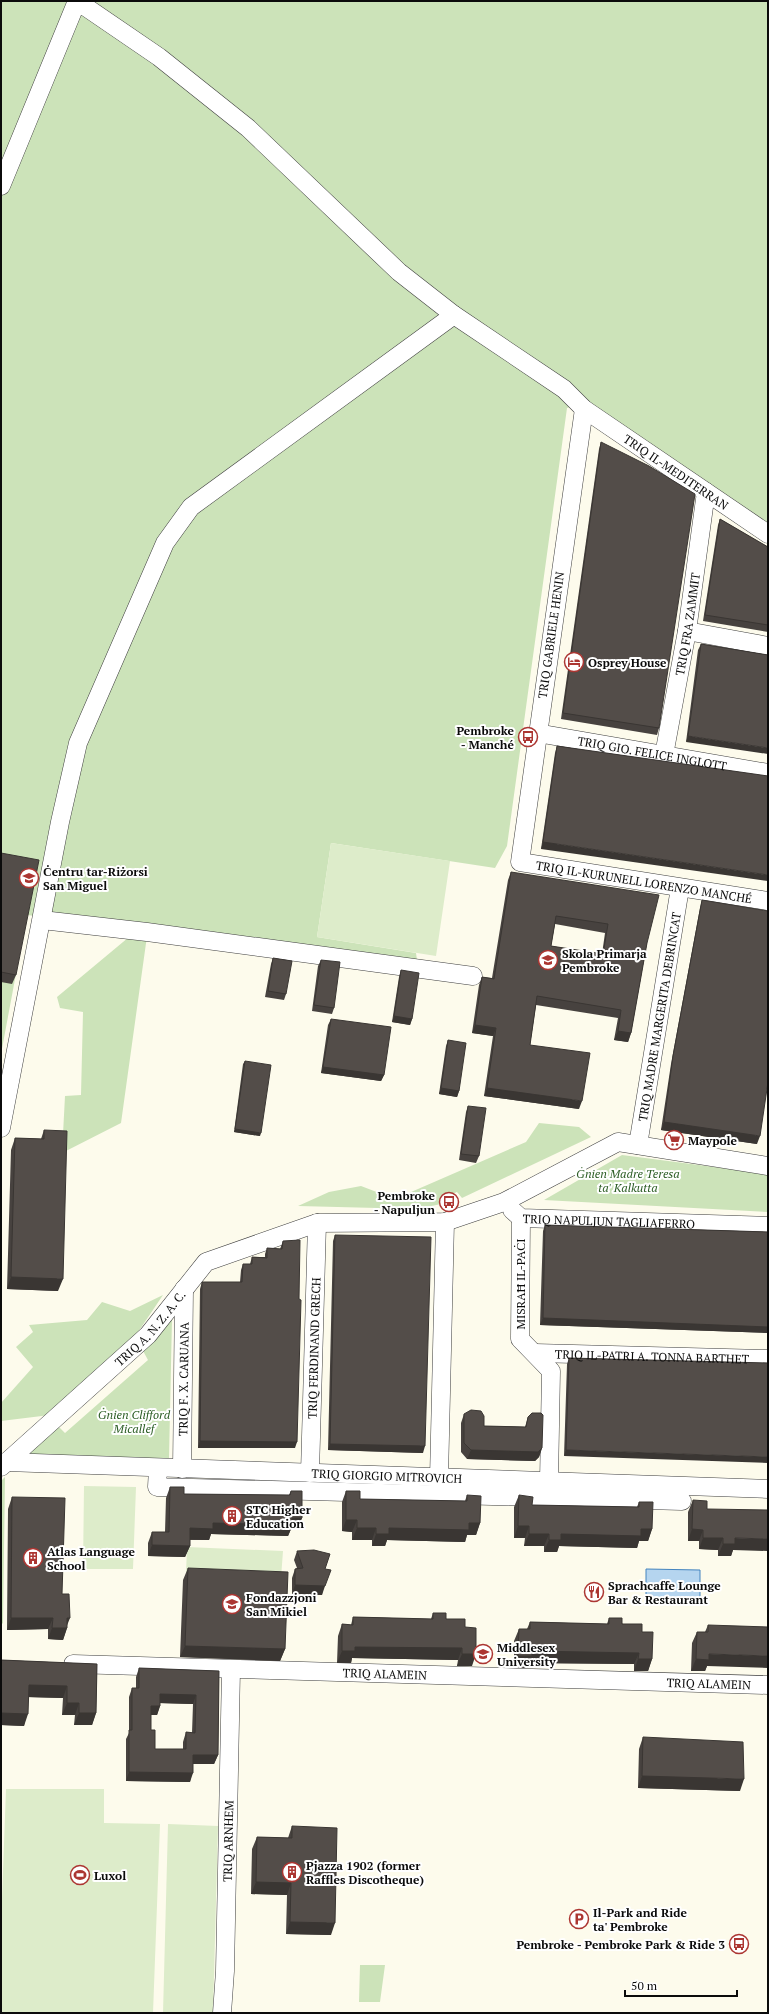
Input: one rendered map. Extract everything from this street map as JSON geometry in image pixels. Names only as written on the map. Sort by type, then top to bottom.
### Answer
[{"type":"street","name":"TRIQ IL-MEDITERRAN","points":[[1,186],[77,1],[159,57],[248,128],[399,272],[454,315],[564,389],[584,409],[768,534]]},
{"type":"street","points":[[1,1128],[60,822],[78,743],[165,543],[191,507],[454,315]]},
{"type":"street","name":"TRIQ GABRIELE HENIN","points":[[520,862],[537,733],[584,409]]},
{"type":"street","name":"TRIQ FRA ZAMMIT","points":[[664,755],[687,630],[706,492]]},
{"type":"street","points":[[687,630],[768,646]]},
{"type":"street","name":"TRIQ GIO. FELICE INGLOTT","points":[[537,733],[768,773]]},
{"type":"street","name":"TRIQ IL-KURUNELL LORENZO MANCHÉ","points":[[520,862],[768,901]]},
{"type":"street","name":"TRIQ MADRE MARGERITA DEBRINCAT","points":[[638,1145],[680,888]]},
{"type":"street","points":[[42,920],[148,932],[473,976]]},
{"type":"street","points":[[316,1223],[445,1222],[504,1202],[618,1142],[768,1166]]},
{"type":"street","name":"TRIQ NAPULJUN TAGLIAFERRO","points":[[504,1202],[520,1218],[768,1226]]},
{"type":"street","name":"MISRAĦ IL-PAĊI","points":[[520,1218],[520,1338],[551,1371],[549,1482]]},
{"type":"street","points":[[439,1478],[445,1222]]},
{"type":"street","name":"TRIQ A. N. Z. A. C.","points":[[4,1465],[148,1334],[206,1262],[316,1223]]},
{"type":"street","name":"TRIQ FERDINAND GRECH","points":[[310,1473],[316,1223]]},
{"type":"street","name":"TRIQ F. X. CARUANA","points":[[182,1468],[184,1289]]},
{"type":"street","name":"TRIQ IL-PATRI A. TONNA BARTHET","points":[[535,1353],[768,1359]]},
{"type":"street","name":"TRIQ GIORGIO MITROVICH","points":[[4,1465],[182,1468],[768,1489]]},
{"type":"street","points":[[158,1468],[157,1487],[682,1501]]},
{"type":"street","name":"TRIQ ALAMEIN","points":[[60,1664],[768,1685]]},
{"type":"street","name":"TRIQ ARNHEM","points":[[222,2013],[225,1971],[231,1670]]},
{"type":"green space","points":[[1,1],[768,1],[768,523],[588,401],[567,408],[507,846],[495,868],[331,843],[317,937],[416,953],[417,960],[27,915],[1,1054]]},
{"type":"green space","points":[[331,843],[450,861],[436,956],[317,937]]},
{"type":"green space","points":[[135,932],[147,936],[121,1123],[62,1153],[65,1096],[81,1095],[83,1012],[60,1008],[57,997]]},
{"type":"green space","points":[[539,1123],[579,1127],[591,1137],[462,1198],[457,1192],[443,1198],[441,1204],[417,1209],[298,1206],[329,1192],[361,1186],[395,1199],[526,1142]]},
{"type":"green space","name":"Ġnien Madre Teresa ta' Kalkutta","points":[[622,1155],[768,1174],[768,1212],[544,1200]]},
{"type":"green space","points":[[163,1295],[136,1335],[50,1415],[1,1421],[1,1403],[33,1367],[16,1347],[33,1332],[29,1325],[87,1320],[102,1302],[130,1311]]},
{"type":"green space","name":"Ġnien Clifford Micallef","points":[[172,1319],[169,1458],[25,1457],[56,1424],[65,1433],[148,1360],[142,1349]]},
{"type":"green space","points":[[5,1477],[3,1623],[1,1625],[1,1481]]},
{"type":"green space","points":[[84,1486],[136,1487],[133,1569],[83,1569]]},
{"type":"green space","points":[[187,1547],[283,1551],[281,1578],[186,1574]]},
{"type":"green space","name":"Luxol","points":[[6,1789],[104,1789],[104,1823],[160,1824],[153,2013],[1,2013],[1,1926]]},
{"type":"green space","points":[[168,1824],[218,1826],[213,2013],[163,2013]]},
{"type":"green space","points":[[360,1965],[385,1965],[380,2002],[359,2002]]},
{"type":"water","points":[[646,1569],[700,1570],[700,1600],[646,1599]]},
{"type":"building","points":[[601,442],[649,466],[695,494],[659,728],[563,713]]},
{"type":"building","points":[[720,519],[768,547],[768,625],[705,615]]},
{"type":"building","points":[[701,644],[768,655],[768,748],[688,736]]},
{"type":"building","points":[[557,746],[768,776],[768,875],[543,842]]},
{"type":"building","points":[[1,853],[39,860],[16,975],[1,972]]},
{"type":"building","points":[[511,872],[659,895],[647,943],[631,1033],[618,1031],[621,1010],[537,996],[530,1045],[590,1053],[582,1101],[487,1088],[496,1028],[475,1025],[482,977],[494,979]],"holes":[[[556,916],[608,924],[603,954],[551,946]]]},
{"type":"building","points":[[702,900],[768,911],[768,1082],[760,1136],[664,1122],[673,1056]]},
{"type":"building","points":[[273,958],[292,961],[286,994],[268,991]]},
{"type":"building","points":[[321,960],[340,962],[334,1008],[314,1005]]},
{"type":"building","points":[[401,970],[419,973],[412,1019],[394,1016]]},
{"type":"building","points":[[331,1019],[391,1027],[384,1075],[323,1067]]},
{"type":"building","points":[[448,1040],[466,1043],[459,1091],[441,1088]]},
{"type":"building","points":[[245,1061],[271,1065],[261,1133],[235,1129]]},
{"type":"building","points":[[468,1106],[486,1108],[479,1156],[461,1154]]},
{"type":"building","points":[[44,1130],[67,1131],[63,1279],[11,1277],[15,1138],[44,1139]]},
{"type":"building","points":[[545,1225],[768,1232],[768,1327],[543,1318]]},
{"type":"building","points":[[335,1235],[431,1237],[425,1446],[330,1444]]},
{"type":"building","points":[[300,1240],[299,1299],[301,1300],[297,1442],[200,1441],[202,1282],[242,1282],[243,1264],[252,1264],[252,1257],[267,1258],[267,1248],[282,1249],[283,1241]]},
{"type":"building","points":[[569,1358],[768,1363],[768,1457],[566,1450]]},
{"type":"building","points":[[471,1410],[481,1411],[484,1416],[484,1426],[526,1427],[528,1417],[532,1413],[541,1413],[543,1415],[542,1448],[538,1452],[471,1450],[464,1443],[464,1414]]},
{"type":"building","points":[[170,1487],[184,1487],[184,1494],[290,1495],[291,1491],[302,1491],[302,1518],[292,1518],[292,1525],[213,1523],[213,1529],[190,1528],[190,1546],[152,1545],[152,1532],[169,1532]]},
{"type":"building","points":[[346,1491],[360,1491],[360,1499],[467,1501],[467,1495],[481,1496],[480,1523],[469,1523],[469,1530],[389,1528],[389,1534],[376,1534],[376,1528],[357,1528],[357,1520],[346,1520]]},
{"type":"building","points":[[519,1495],[533,1497],[532,1505],[639,1507],[639,1502],[653,1502],[652,1529],[641,1529],[641,1536],[561,1534],[561,1540],[549,1540],[549,1534],[529,1534],[529,1526],[518,1526]]},
{"type":"building","name":"Atlas Language School","points":[[12,1497],[65,1498],[62,1594],[69,1594],[70,1618],[67,1618],[67,1628],[52,1628],[53,1618],[11,1618]]},
{"type":"building","points":[[693,1500],[707,1501],[707,1509],[768,1510],[768,1539],[735,1538],[735,1544],[723,1544],[723,1538],[703,1538],[703,1530],[692,1529]]},
{"type":"building","points":[[314,1550],[330,1554],[325,1569],[331,1570],[325,1586],[295,1585],[295,1569],[303,1568],[297,1551]]},
{"type":"building","name":"Fondazzjoni San Mikiel","points":[[188,1568],[288,1572],[285,1649],[185,1646]]},
{"type":"building","points":[[433,1613],[446,1613],[446,1619],[465,1619],[465,1627],[476,1628],[476,1654],[462,1654],[462,1648],[355,1647],[355,1651],[342,1651],[342,1624],[353,1625],[353,1617],[433,1619]]},
{"type":"building","points":[[609,1618],[622,1618],[622,1624],[642,1624],[642,1632],[653,1632],[652,1659],[638,1659],[639,1653],[532,1651],[532,1656],[518,1656],[519,1629],[530,1629],[530,1622],[609,1624]]},
{"type":"building","points":[[708,1625],[768,1627],[768,1656],[709,1654],[709,1660],[696,1659],[697,1632],[708,1632]]},
{"type":"building","points":[[1,1660],[97,1664],[96,1713],[79,1713],[79,1703],[67,1703],[67,1686],[29,1685],[28,1714],[1,1713]]},
{"type":"building","points":[[139,1668],[219,1671],[218,1755],[193,1755],[193,1773],[129,1772],[129,1730],[132,1730],[132,1688],[139,1688]],"holes":[[[160,1694],[196,1695],[195,1733],[186,1732],[186,1749],[155,1749],[155,1730],[151,1730],[151,1706],[160,1706]]]},
{"type":"building","points":[[643,1737],[743,1742],[744,1779],[642,1776]]},
{"type":"building","name":"Pjazza 1902 (former Raffles Discotheque)","points":[[292,1826],[337,1828],[335,1923],[290,1922],[291,1883],[256,1882],[257,1837],[292,1838]]},
{"type":"place","name":"Osprey House","points":[[574,662]]},
{"type":"place","name":"Pembroke - Manché","points":[[528,737]]},
{"type":"place","name":"Ċentru tar-Riżorsi San Miguel","points":[[29,878]]},
{"type":"place","name":"Skola Primarja Pembroke","points":[[548,960]]},
{"type":"place","name":"Maypole","points":[[674,1140]]},
{"type":"place","name":"Pembroke - Napuljun","points":[[449,1202]]},
{"type":"place","name":"STC Higher Education","points":[[232,1516]]},
{"type":"place","name":"Atlas Language School","points":[[33,1558]]},
{"type":"place","name":"Sprachcaffe Lounge Bar & Restaurant","points":[[594,1592]]},
{"type":"place","name":"Fondazzjoni San Mikiel","points":[[232,1604]]},
{"type":"place","name":"Middlesex University","points":[[483,1654]]},
{"type":"place","name":"Pjazza 1902 (former Raffles Discotheque)","points":[[292,1872]]},
{"type":"place","name":"Luxol","points":[[80,1875]]},
{"type":"place","name":"Il-Park and Ride ta' Pembroke","points":[[579,1919]]},
{"type":"place","name":"Pembroke - Pembroke Park & Ride 3","points":[[739,1944]]}]
